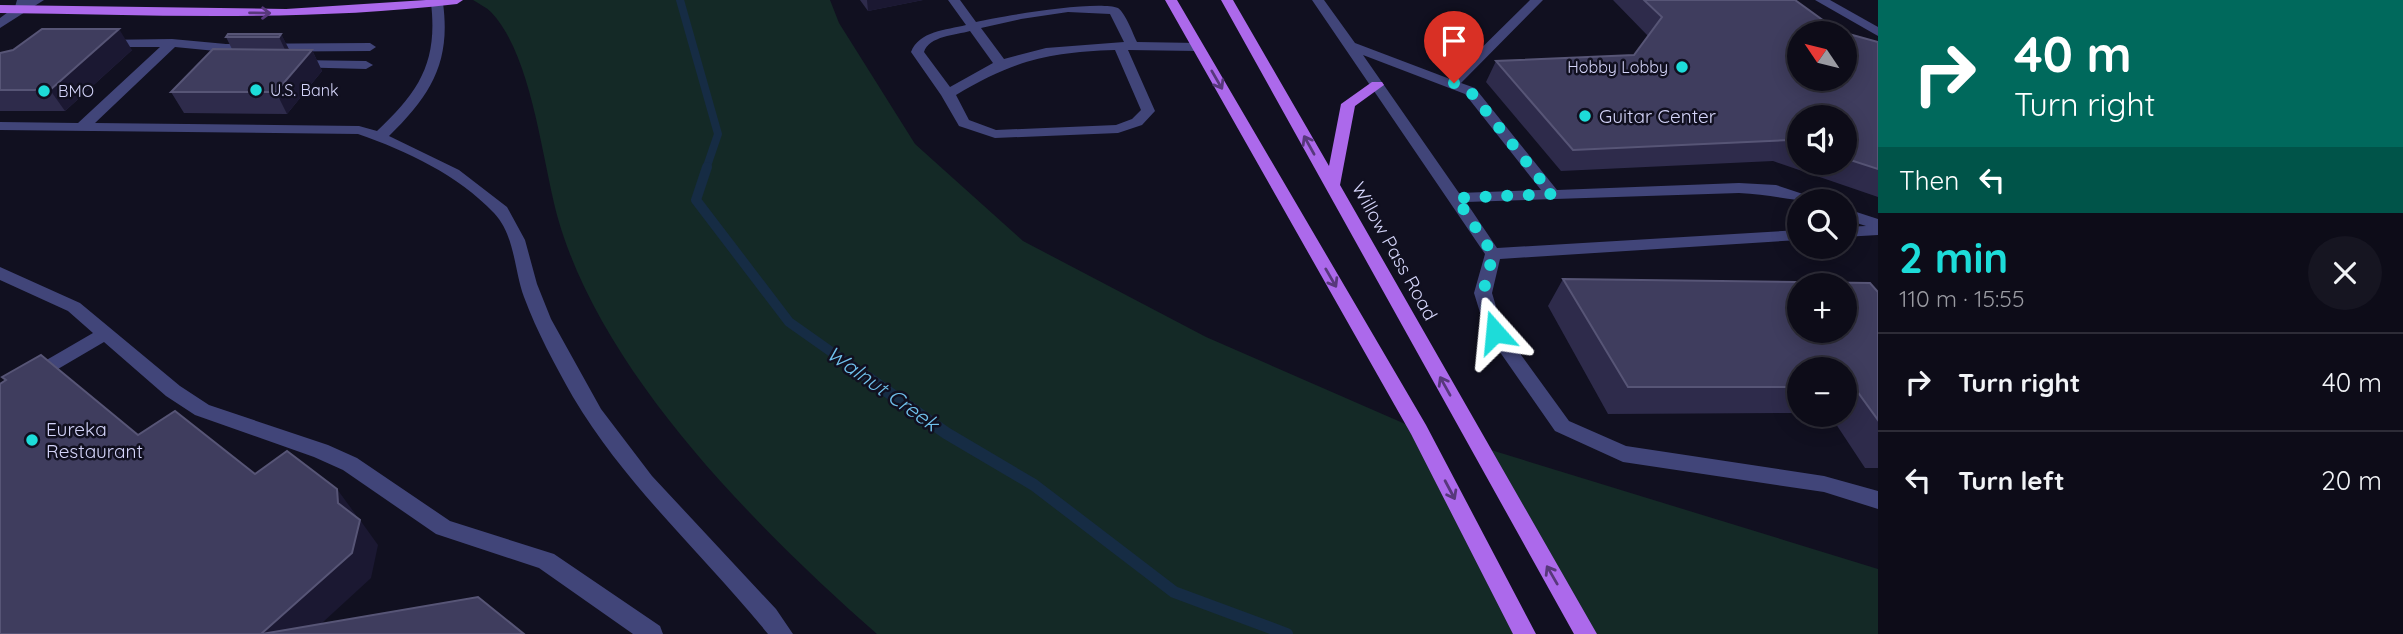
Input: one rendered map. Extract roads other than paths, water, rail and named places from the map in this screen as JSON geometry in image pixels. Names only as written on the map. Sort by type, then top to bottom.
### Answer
[{"type":"main road","points":[[0,9],[22,5],[318,13],[398,9],[457,0]]},
{"type":"main road","points":[[1171,0],[1419,430],[1525,634]]},
{"type":"main road","name":"Willow Pass Road","points":[[1227,0],[1586,634]]},
{"type":"main road","points":[[1332,187],[1348,104],[1377,85]]},
{"type":"street","points":[[0,24],[22,5],[38,0]]},
{"type":"street","points":[[954,0],[1001,65]]},
{"type":"street","points":[[1318,0],[1493,254],[1483,293],[1495,332],[1562,426],[1623,454],[1825,484],[1878,500]]},
{"type":"street","points":[[1454,83],[1537,0]]},
{"type":"street","points":[[1821,0],[1878,32]]},
{"type":"street","points":[[381,136],[409,110],[430,80],[441,23],[436,3]]},
{"type":"street","points":[[1097,8],[1114,11],[1148,111],[1137,122],[1118,129],[995,134],[964,123],[948,94],[917,52],[920,44],[929,38],[973,27],[1038,12],[1097,8]]},
{"type":"street","points":[[1861,22],[1878,20]]},
{"type":"street","points":[[94,43],[172,43],[222,52],[368,56],[282,64]]},
{"type":"street","points":[[82,127],[172,43]]},
{"type":"street","points":[[1350,46],[1470,91],[1552,194]]},
{"type":"street","points":[[948,94],[1001,65],[1053,51],[1198,47]]},
{"type":"street","points":[[0,126],[359,130],[381,136],[467,183],[503,214],[515,236],[532,294],[545,325],[597,416],[637,471],[779,633]]},
{"type":"street","points":[[1456,198],[1739,188],[1776,190],[1787,194]]},
{"type":"street","points":[[1857,216],[1878,223]]},
{"type":"street","points":[[1857,231],[1878,230]]},
{"type":"street","points":[[1493,254],[1787,236]]},
{"type":"street","points":[[0,273],[74,307],[173,391],[202,410],[351,464],[443,528],[546,561],[652,634]]},
{"type":"street","points":[[0,396],[106,333]]},
{"type":"waterway","name":"Walnut Creek","points":[[680,0],[718,134],[706,169]]},
{"type":"waterway","name":"Walnut Creek","points":[[707,167],[696,200],[789,322],[867,377]]},
{"type":"waterway","name":"Walnut Creek","points":[[864,375],[946,433],[1034,485],[1174,592],[1287,634]]},
{"type":"place","name":"Hobby Lobby","points":[[1682,67]]},
{"type":"place","name":"U.S. Bank","points":[[256,90]]},
{"type":"place","name":"BMO","points":[[44,91]]},
{"type":"place","name":"Guitar Center","points":[[1585,116]]},
{"type":"place","name":"Eureka Restaurant","points":[[32,440]]}]
